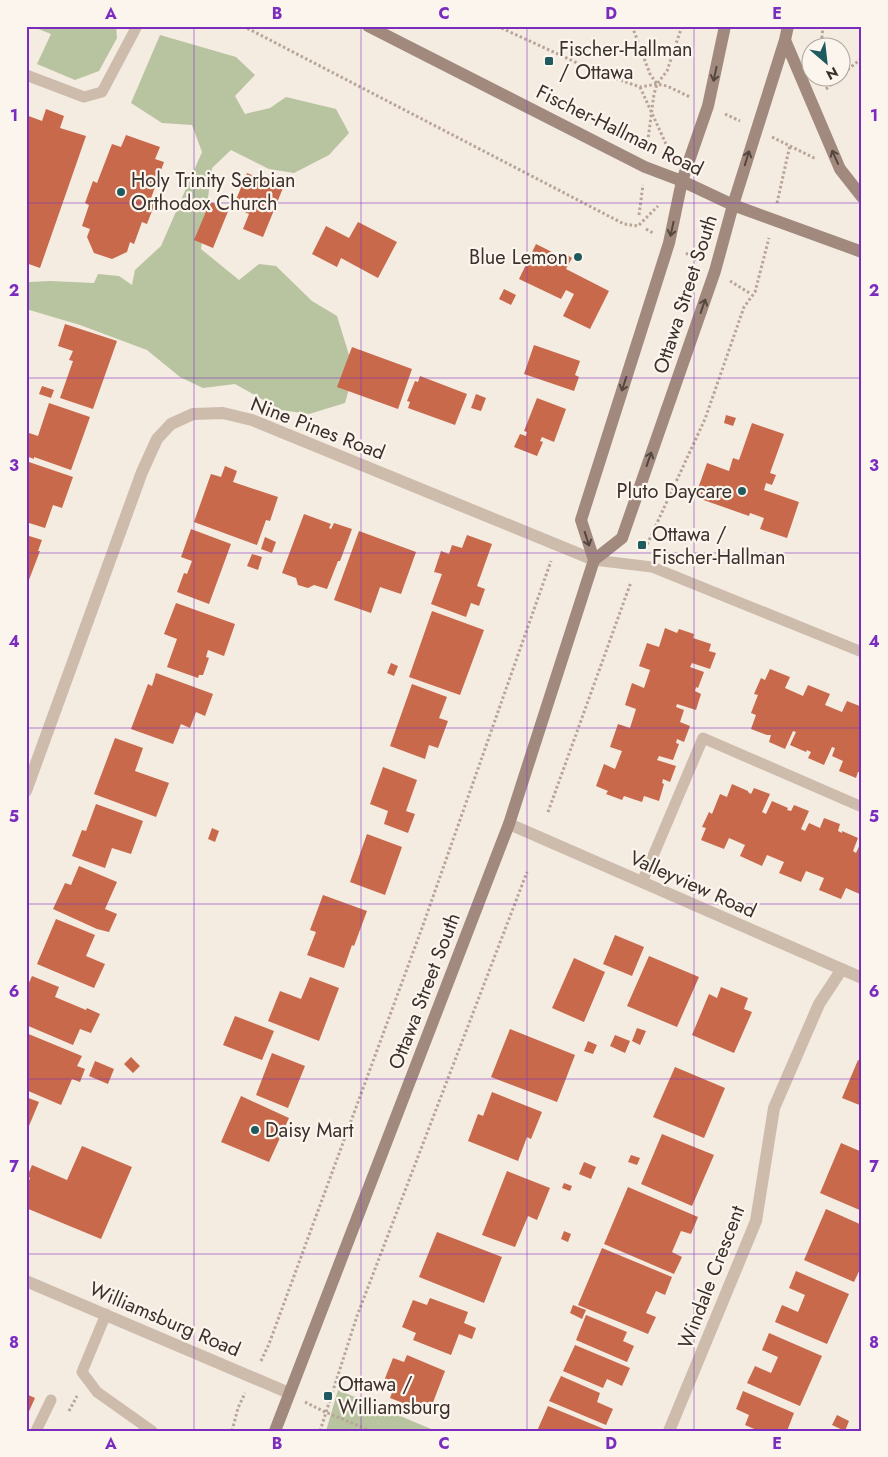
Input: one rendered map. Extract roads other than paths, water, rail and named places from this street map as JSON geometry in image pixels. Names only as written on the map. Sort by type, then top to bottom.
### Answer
[{"type":"main road","name":"Fischer-Hallman Road","points":[[368,26],[645,167],[682,181],[733,205],[862,252]]},
{"type":"main road","name":"Ottawa Street South","points":[[594,560],[581,520],[669,243],[682,181],[708,106],[725,26]]},
{"type":"main road","name":"Ottawa Street South","points":[[275,1431],[509,824],[594,560],[622,538],[715,271],[733,205],[788,26]]},
{"type":"main road","points":[[785,40],[840,169],[862,197]]},
{"type":"street","name":"Nine Pines Road","points":[[26,792],[142,472],[157,439],[171,424],[193,414],[223,413],[252,420],[594,560]]},
{"type":"street","name":"Valleyview Road","points":[[509,824],[862,978]]},
{"type":"street","name":"Windale Crescent","points":[[669,1431],[756,1221],[774,1108],[819,1004],[842,969]]},
{"type":"street","name":"Williamsburg Road","points":[[26,1281],[289,1393]]},
{"type":"lane","points":[[26,75],[84,96],[102,92],[136,26]]},
{"type":"lane","points":[[594,560],[652,567],[862,652]]},
{"type":"lane","points":[[642,882],[703,738],[862,807]]},
{"type":"lane","points":[[106,1314],[82,1372],[97,1392],[152,1431]]},
{"type":"lane","points":[[36,1431],[51,1400]]},
{"type":"place","name":"Fischer-Hallman / Ottawa","points":[[549,61]]},
{"type":"place","name":"Holy Trinity Serbian Orthodox Church","points":[[121,192]]},
{"type":"place","name":"Blue Lemon","points":[[578,257]]},
{"type":"place","name":"Pluto Daycare","points":[[742,491]]},
{"type":"place","name":"Ottawa / Fischer-Hallman","points":[[642,545]]},
{"type":"place","name":"Daisy Mart","points":[[255,1130]]},
{"type":"place","name":"Ottawa / Williamsburg","points":[[328,1396]]}]
